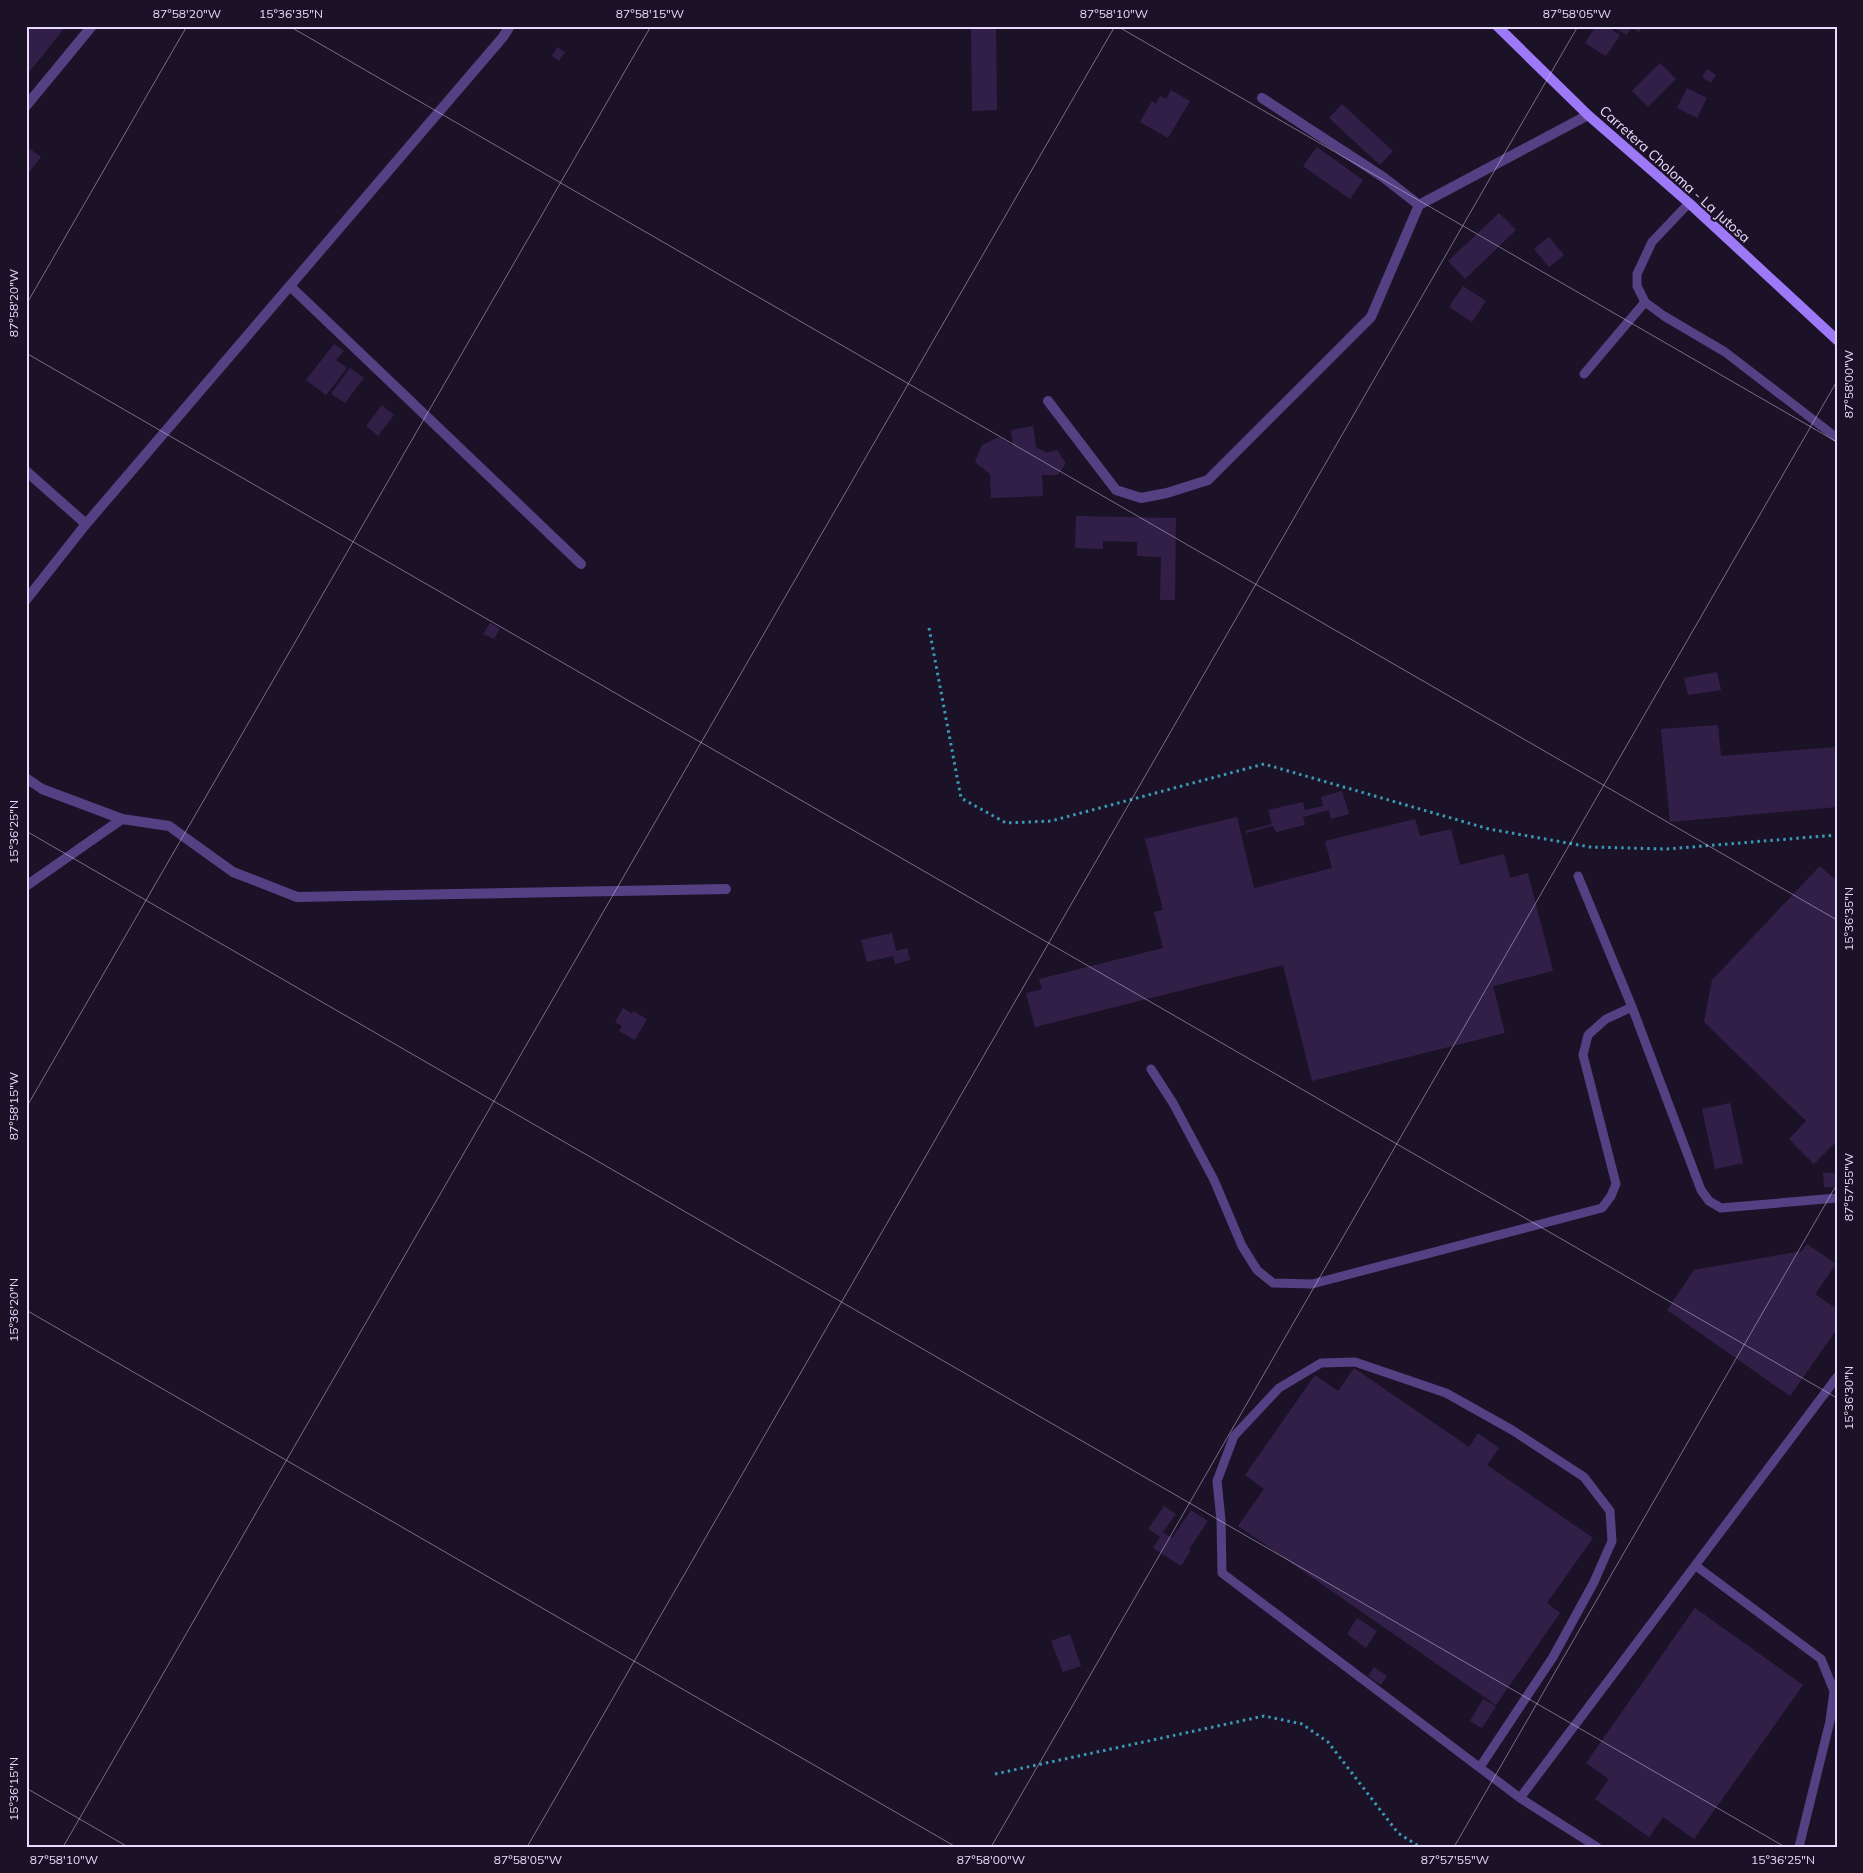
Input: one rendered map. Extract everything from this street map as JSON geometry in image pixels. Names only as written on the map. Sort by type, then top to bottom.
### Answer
[{"type":"street","points":[[26,106],[92,26]]},
{"type":"street","points":[[26,600],[86,524],[503,37],[510,26]]},
{"type":"street","name":"Carretera Choloma - La Jutosa","points":[[1497,26],[1588,115],[1688,203],[1837,340]]},
{"type":"street","points":[[1262,98],[1383,177],[1419,205]]},
{"type":"street","points":[[1048,401],[1116,490],[1142,498],[1167,493],[1208,480],[1371,317],[1419,205],[1588,115]]},
{"type":"street","points":[[290,286],[581,564]]},
{"type":"street","points":[[26,471],[86,524]]},
{"type":"street","points":[[26,778],[42,789],[122,819],[169,826],[233,872],[297,897],[726,889]]},
{"type":"street","points":[[26,886],[122,819]]},
{"type":"lane","points":[[1688,203],[1652,242],[1637,274],[1637,286],[1645,302],[1664,316],[1725,352],[1837,438]]},
{"type":"lane","points":[[1584,374],[1645,302]]},
{"type":"lane","points":[[1578,876],[1632,1007],[1701,1190],[1709,1201],[1721,1208],[1837,1198]]},
{"type":"lane","points":[[1151,1069],[1173,1103],[1214,1180],[1242,1246],[1257,1270],[1273,1283],[1312,1284],[1602,1208],[1611,1196],[1616,1184],[1583,1055],[1588,1035],[1606,1020],[1632,1007]]},
{"type":"lane","points":[[1480,1767],[1554,1658],[1594,1582],[1612,1541],[1610,1511],[1584,1477],[1512,1430],[1446,1393],[1355,1362],[1320,1363],[1279,1388],[1234,1436],[1216,1481],[1221,1520],[1222,1573],[1520,1798],[1597,1847]]},
{"type":"lane","points":[[1520,1798],[1837,1377]]},
{"type":"lane","points":[[1696,1566],[1820,1659],[1834,1691],[1830,1721],[1800,1847]]},
{"type":"path","points":[[929,628],[961,798],[1006,823],[1051,821],[1264,764],[1489,829],[1590,847],[1667,849],[1837,835]]},
{"type":"path","points":[[995,1774],[1264,1716],[1302,1724],[1328,1742],[1398,1833],[1420,1847]]},
{"type":"building","points":[[26,26],[66,26],[26,76]]},
{"type":"building","points":[[971,26],[996,26],[997,110],[972,111]]},
{"type":"building","points":[[1596,26],[1606,26],[1620,35],[1606,56],[1585,43]]},
{"type":"building","points":[[1617,26],[1643,26],[1639,32],[1631,28],[1627,35],[1616,29]]},
{"type":"building","points":[[557,47],[565,52],[559,61],[552,56]]},
{"type":"building","points":[[1660,63],[1676,79],[1648,107],[1632,91]]},
{"type":"building","points":[[1707,69],[1716,75],[1711,83],[1702,77]]},
{"type":"building","points":[[1687,88],[1707,98],[1697,118],[1677,108]]},
{"type":"building","points":[[1171,90],[1190,101],[1168,138],[1140,122],[1152,101],[1156,104],[1160,96],[1166,99]]},
{"type":"building","points":[[1342,104],[1393,151],[1380,165],[1329,118]]},
{"type":"building","points":[[26,146],[41,157],[26,176]]},
{"type":"building","points":[[1317,147],[1363,180],[1350,199],[1303,166]]},
{"type":"building","points":[[1499,213],[1516,230],[1465,279],[1448,261]]},
{"type":"building","points":[[1549,237],[1564,255],[1549,267],[1534,249]]},
{"type":"building","points":[[1463,286],[1486,301],[1472,322],[1449,307]]},
{"type":"building","points":[[334,344],[344,351],[336,360],[347,368],[326,395],[306,380]]},
{"type":"building","points":[[350,368],[364,378],[345,403],[331,394]]},
{"type":"building","points":[[382,405],[394,415],[378,436],[366,426]]},
{"type":"building","points":[[1033,426],[1036,447],[1047,453],[1057,450],[1066,463],[1058,475],[1042,475],[1043,496],[991,498],[990,474],[975,462],[982,445],[999,437],[1013,446],[1011,430]]},
{"type":"building","points":[[1076,516],[1176,518],[1175,600],[1160,600],[1161,557],[1137,556],[1137,542],[1103,541],[1103,549],[1075,548]]},
{"type":"building","points":[[490,623],[500,629],[494,639],[483,634]]},
{"type":"building","points":[[1717,672],[1721,690],[1688,695],[1684,678]]},
{"type":"building","points":[[1718,725],[1721,756],[1837,747],[1837,807],[1670,822],[1661,729]]},
{"type":"building","points":[[1342,791],[1349,814],[1331,819],[1329,810],[1303,817],[1305,825],[1276,832],[1273,826],[1246,833],[1245,831],[1272,824],[1268,810],[1303,802],[1305,810],[1323,806],[1321,797]]},
{"type":"building","points":[[1237,817],[1254,888],[1332,868],[1325,841],[1415,819],[1420,836],[1451,829],[1460,865],[1504,854],[1510,878],[1528,873],[1553,971],[1493,986],[1505,1033],[1312,1081],[1283,965],[1035,1027],[1026,993],[1042,989],[1039,979],[1163,948],[1154,912],[1163,910],[1145,839]]},
{"type":"building","points":[[1820,866],[1837,881],[1837,1141],[1814,1164],[1789,1139],[1806,1121],[1704,1022],[1712,980]]},
{"type":"building","points":[[892,933],[896,951],[907,948],[910,960],[895,964],[893,956],[867,962],[861,940]]},
{"type":"building","points":[[623,1008],[632,1014],[633,1011],[647,1019],[635,1040],[619,1031],[622,1026],[615,1022]]},
{"type":"building","points":[[1730,1103],[1743,1163],[1715,1169],[1702,1109]]},
{"type":"building","points":[[1823,1173],[1837,1173],[1837,1187],[1824,1187]]},
{"type":"building","points":[[1807,1244],[1836,1264],[1815,1294],[1837,1309],[1837,1329],[1790,1396],[1667,1310],[1694,1270],[1802,1251]]},
{"type":"building","points":[[1354,1368],[1469,1447],[1478,1433],[1499,1448],[1487,1465],[1593,1538],[1547,1603],[1560,1613],[1496,1705],[1238,1526],[1264,1489],[1245,1475],[1315,1375],[1338,1391]]},
{"type":"building","points":[[1164,1506],[1176,1514],[1163,1532],[1172,1538],[1191,1510],[1208,1521],[1189,1549],[1191,1550],[1181,1566],[1153,1548],[1160,1537],[1148,1529]]},
{"type":"building","points":[[1695,1608],[1803,1685],[1694,1839],[1663,1817],[1649,1837],[1595,1799],[1609,1779],[1586,1763]]},
{"type":"building","points":[[1357,1618],[1377,1631],[1366,1648],[1347,1634]]},
{"type":"building","points":[[1070,1634],[1081,1666],[1063,1672],[1051,1641]]},
{"type":"building","points":[[1374,1667],[1387,1676],[1381,1685],[1368,1676]]},
{"type":"building","points":[[1483,1699],[1496,1706],[1482,1728],[1470,1721]]}]
